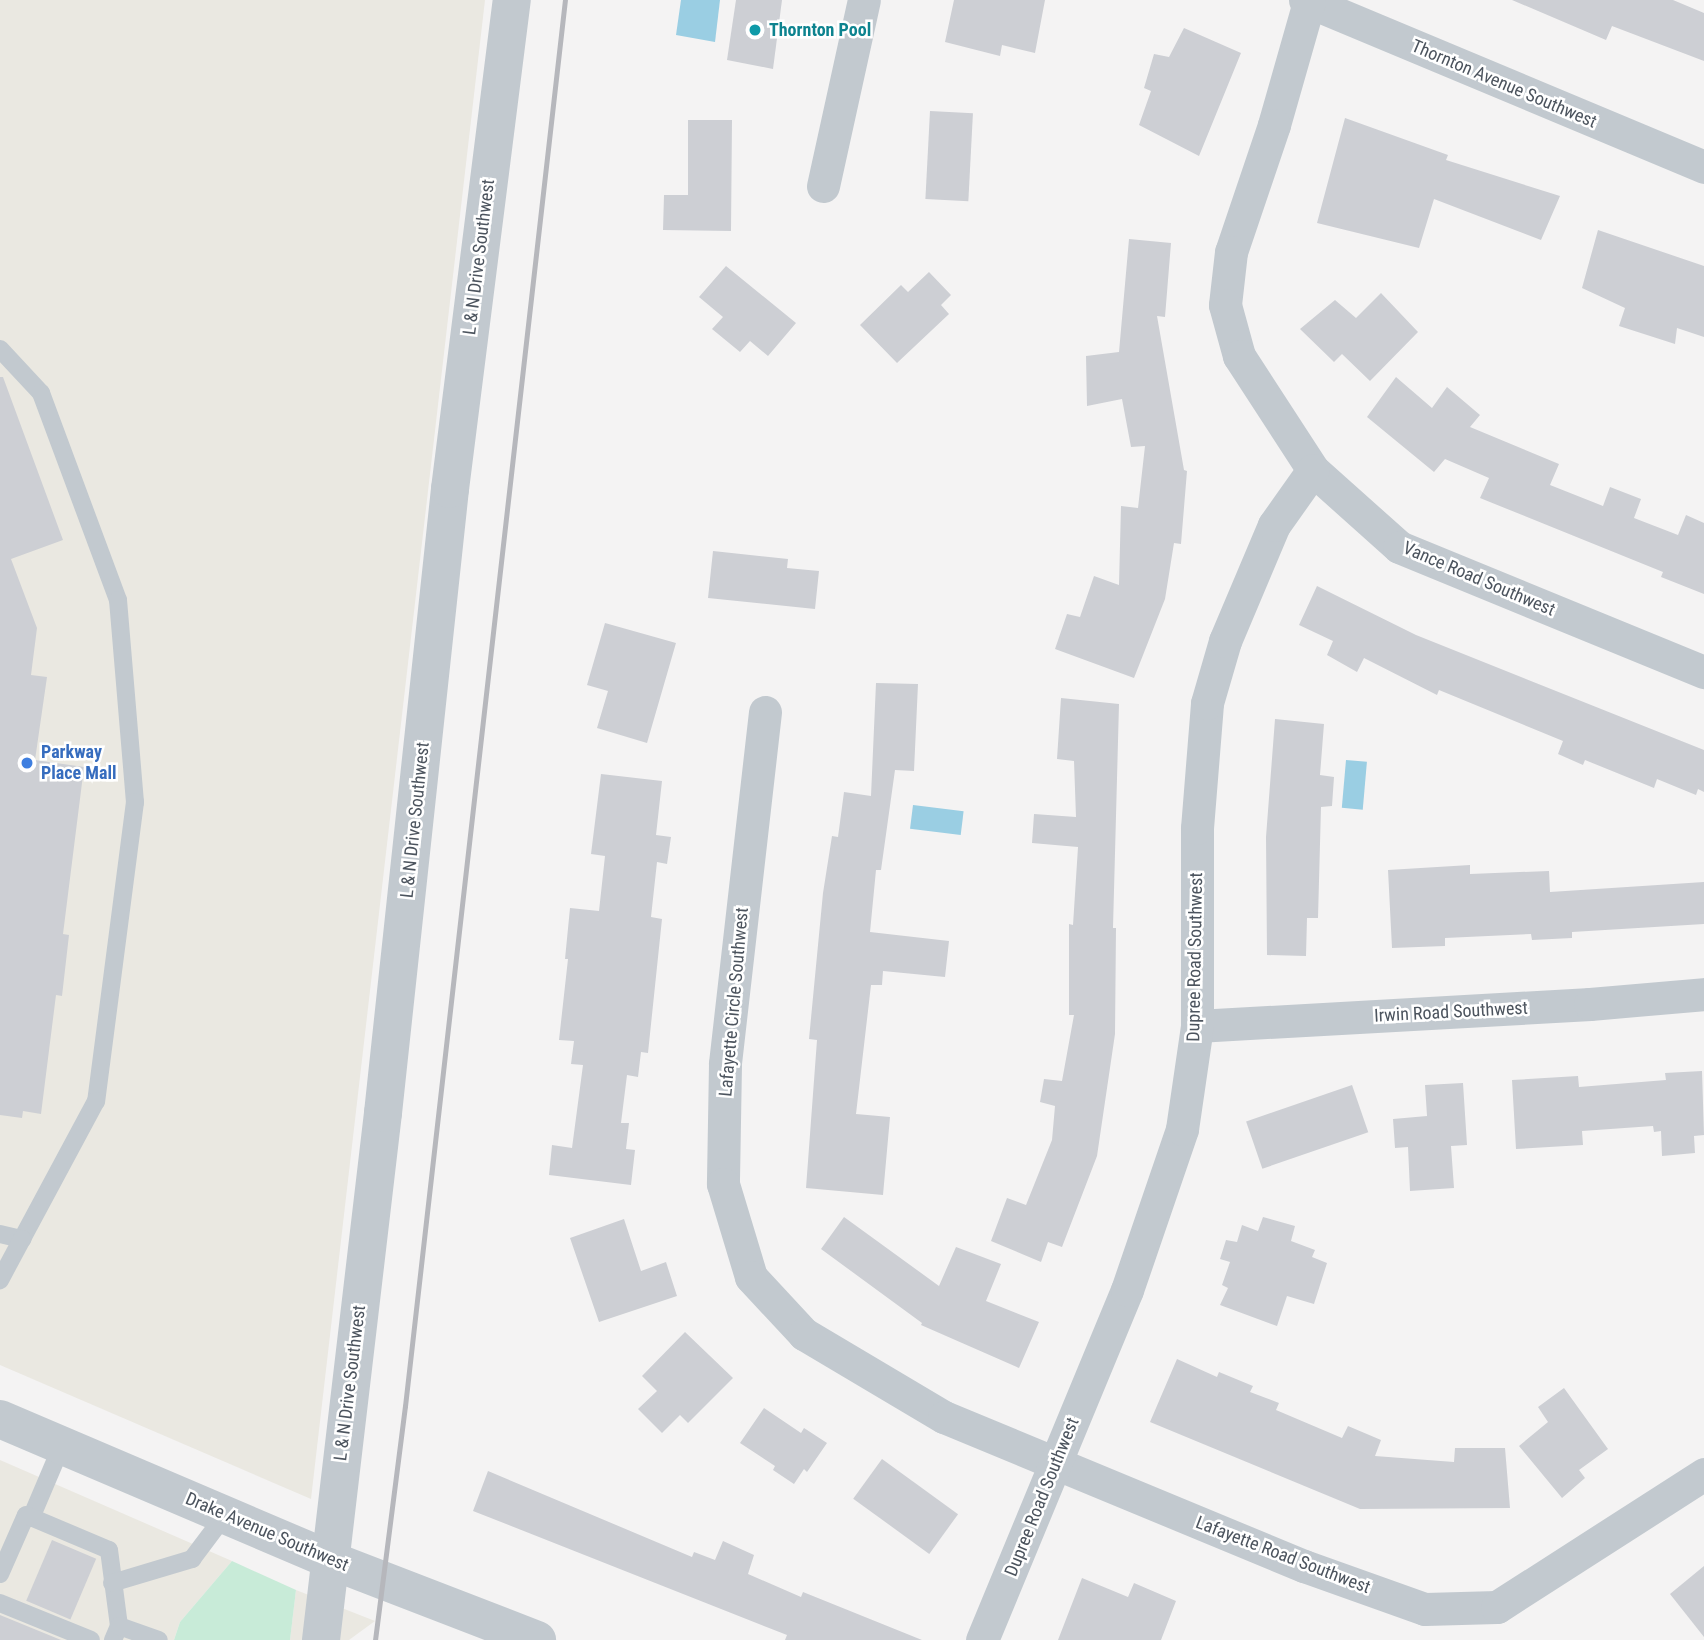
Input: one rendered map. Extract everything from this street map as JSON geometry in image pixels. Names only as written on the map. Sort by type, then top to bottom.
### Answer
[{"type":"street","name":"L & N Drive Southwest","points":[[321,1640],[385,1099],[450,489],[512,0]]},
{"type":"street","points":[[823,186],[864,0]]},
{"type":"street","name":"Thornton Avenue Southwest","points":[[1307,1],[1704,167]]},
{"type":"street","name":"Vance Road Southwest","points":[[1307,1],[1274,125],[1231,252],[1225,305],[1239,356],[1312,470],[1399,547],[1704,672]]},
{"type":"street","name":"Dupree Road Southwest","points":[[982,1640],[1128,1290],[1182,1129],[1197,1026],[1197,828],[1208,703],[1225,641],[1274,525],[1312,470]]},
{"type":"street","name":"Lafayette Circle Southwest","points":[[765,712],[724,1064],[723,1184],[751,1277],[804,1334],[856,1365]]},
{"type":"street","name":"Irwin Road Southwest","points":[[1197,1026],[1590,1004],[1704,994]]},
{"type":"street","name":"Lafayette Road Southwest","points":[[856,1365],[944,1417],[1304,1566],[1425,1609],[1497,1607],[1704,1474]]},
{"type":"street","name":"Drake Avenue Southwest","points":[[0,1419],[330,1560],[537,1640]]},
{"type":"lane","points":[[0,349],[41,393],[118,600],[135,802],[96,1101],[0,1280]]},
{"type":"lane","points":[[0,1234],[22,1239]]},
{"type":"lane","points":[[31,1518],[62,1445]]},
{"type":"lane","points":[[112,1583],[192,1559],[225,1515]]},
{"type":"lane","points":[[0,1574],[26,1516],[109,1550],[116,1633],[159,1640]]},
{"type":"lane","points":[[0,1603],[92,1640]]},
{"type":"shaded area","points":[[0,0],[485,0],[311,1499],[0,1365]]},
{"type":"shaded area","points":[[0,1460],[232,1561],[180,1622],[174,1640],[0,1640]]},
{"type":"shaded area","points":[[296,1590],[375,1621],[349,1640],[290,1640]]},
{"type":"green space","points":[[232,1561],[296,1590],[290,1640],[174,1640],[180,1622]]},
{"type":"water","points":[[681,0],[720,0],[715,42],[676,35]]},
{"type":"water","points":[[1346,760],[1367,762],[1363,810],[1342,808]]},
{"type":"water","points":[[913,805],[964,811],[961,835],[910,829]]},
{"type":"building","name":"Thornton Pool","points":[[736,0],[782,0],[773,69],[727,60]]},
{"type":"building","points":[[954,0],[1045,0],[1035,53],[1002,45],[1000,56],[945,42]]},
{"type":"building","points":[[1512,0],[1673,0],[1704,13],[1704,61],[1612,26],[1606,40]]},
{"type":"building","points":[[1184,28],[1241,53],[1199,156],[1139,125],[1151,91],[1144,88],[1154,54],[1169,57]]},
{"type":"building","points":[[930,111],[973,113],[968,201],[925,199]]},
{"type":"building","points":[[1345,118],[1448,155],[1446,160],[1560,196],[1541,240],[1434,199],[1419,248],[1317,223]]},
{"type":"building","points":[[688,120],[732,120],[731,231],[663,230],[664,195],[688,195]]},
{"type":"building","points":[[1598,230],[1704,266],[1704,337],[1677,328],[1675,344],[1619,326],[1625,308],[1582,288]]},
{"type":"building","points":[[1129,239],[1171,243],[1165,317],[1157,316],[1184,470],[1187,471],[1181,544],[1174,543],[1165,599],[1134,678],[1055,649],[1067,614],[1080,617],[1094,576],[1119,585],[1121,506],[1138,508],[1145,446],[1131,447],[1122,399],[1087,406],[1086,356],[1119,352]]},
{"type":"building","points":[[726,266],[796,323],[768,356],[750,341],[740,352],[712,329],[723,317],[699,297]]},
{"type":"building","points":[[929,272],[951,295],[941,305],[949,314],[897,363],[860,325],[901,285],[908,292]]},
{"type":"building","points":[[1381,293],[1418,332],[1370,381],[1342,354],[1334,362],[1300,329],[1335,300],[1356,318]]},
{"type":"building","name":"Parkway Place Mall","points":[[0,377],[3,377],[63,540],[11,559],[37,628],[31,675],[47,677],[35,760],[84,767],[63,934],[69,935],[62,996],[56,995],[41,1114],[23,1111],[22,1118],[0,1115]]},
{"type":"building","points":[[1396,377],[1432,408],[1447,387],[1480,415],[1470,427],[1559,464],[1550,485],[1603,506],[1610,487],[1641,499],[1634,518],[1678,535],[1686,515],[1704,523],[1704,594],[1661,577],[1663,572],[1480,498],[1489,478],[1445,459],[1434,472],[1367,417]]},
{"type":"building","points":[[713,551],[788,559],[787,568],[819,571],[815,609],[708,598]]},
{"type":"building","points":[[1317,586],[1416,635],[1704,750],[1704,792],[1698,789],[1696,795],[1657,779],[1654,788],[1585,760],[1583,765],[1558,754],[1563,741],[1439,690],[1437,695],[1364,658],[1357,672],[1327,655],[1333,641],[1299,625]]},
{"type":"building","points":[[605,623],[676,643],[647,743],[597,728],[608,691],[587,685]]},
{"type":"building","points":[[876,683],[918,684],[914,771],[895,770],[881,870],[876,870],[870,932],[949,941],[945,977],[883,971],[882,985],[871,985],[856,1114],[890,1117],[883,1195],[806,1188],[817,1040],[809,1039],[823,893],[832,836],[838,837],[844,792],[871,796]]},
{"type":"building","points":[[1061,698],[1119,704],[1113,928],[1116,928],[1115,1034],[1097,1156],[1062,1247],[1048,1242],[1041,1262],[991,1241],[1007,1198],[1026,1205],[1052,1140],[1055,1106],[1040,1102],[1044,1079],[1062,1081],[1074,1015],[1069,1015],[1069,924],[1073,925],[1078,847],[1032,843],[1034,814],[1076,817],[1074,761],[1057,759]]},
{"type":"building","points":[[1275,719],[1324,724],[1320,775],[1334,777],[1332,806],[1321,807],[1318,918],[1307,918],[1306,956],[1267,955],[1266,837]]},
{"type":"building","points":[[601,774],[662,781],[656,835],[671,837],[667,864],[657,862],[651,917],[662,919],[648,1053],[641,1052],[638,1077],[627,1075],[621,1123],[629,1123],[626,1149],[635,1150],[631,1185],[549,1175],[552,1145],[572,1148],[583,1065],[571,1064],[574,1041],[559,1040],[568,959],[565,959],[570,908],[599,911],[605,856],[591,854]]},
{"type":"building","points":[[1470,865],[1470,874],[1549,871],[1550,892],[1704,882],[1704,924],[1572,932],[1572,938],[1532,940],[1531,934],[1445,938],[1445,946],[1392,948],[1388,870]]},
{"type":"building","points":[[1702,1071],[1704,1135],[1694,1136],[1695,1153],[1662,1156],[1661,1131],[1654,1132],[1653,1126],[1582,1131],[1583,1145],[1516,1149],[1512,1080],[1578,1076],[1579,1087],[1666,1080],[1665,1073]]},
{"type":"building","points":[[1463,1083],[1467,1145],[1451,1146],[1454,1188],[1410,1191],[1408,1147],[1395,1148],[1393,1119],[1427,1116],[1425,1085]]},
{"type":"building","points":[[1352,1085],[1368,1132],[1262,1169],[1246,1121]]},
{"type":"building","points":[[844,1217],[939,1286],[956,1247],[1001,1264],[986,1301],[1039,1322],[1019,1368],[921,1325],[922,1323],[821,1249]]},
{"type":"building","points":[[1263,1217],[1295,1226],[1291,1241],[1315,1250],[1312,1257],[1327,1263],[1314,1304],[1287,1296],[1277,1326],[1220,1305],[1228,1288],[1222,1285],[1230,1262],[1220,1259],[1226,1240],[1237,1242],[1242,1225],[1258,1231]]},
{"type":"building","points":[[624,1219],[641,1271],[666,1262],[677,1296],[599,1322],[570,1238]]},
{"type":"building","points":[[685,1332],[733,1378],[688,1423],[680,1415],[662,1433],[638,1409],[657,1391],[642,1376]]},
{"type":"building","points":[[1177,1359],[1217,1377],[1219,1372],[1253,1386],[1250,1392],[1279,1403],[1276,1410],[1342,1438],[1348,1426],[1381,1440],[1375,1456],[1454,1462],[1455,1448],[1505,1448],[1510,1508],[1360,1509],[1150,1422]]},
{"type":"building","points":[[1564,1388],[1608,1449],[1579,1470],[1585,1478],[1562,1498],[1519,1446],[1548,1422],[1538,1407]]},
{"type":"building","points":[[764,1408],[801,1433],[804,1428],[827,1443],[807,1472],[804,1469],[794,1484],[773,1470],[775,1466],[740,1443]]},
{"type":"building","points":[[882,1459],[958,1514],[929,1554],[853,1499]]},
{"type":"building","points":[[488,1471],[692,1557],[694,1552],[715,1560],[723,1541],[754,1555],[748,1574],[801,1597],[803,1592],[922,1640],[785,1640],[787,1635],[473,1511]]},
{"type":"building","points":[[52,1540],[96,1559],[70,1620],[26,1601]]},
{"type":"building","points":[[1704,1566],[1704,1637],[1670,1594]]},
{"type":"building","points":[[1082,1578],[1128,1597],[1134,1583],[1176,1601],[1161,1640],[1058,1640]]},
{"type":"building","points":[[0,1615],[61,1640],[0,1640]]},
{"type":"railway","points":[[375,1640],[405,1406],[565,0]]},
{"type":"place","name":"Thornton Pool","points":[[755,30]]},
{"type":"place","name":"Parkway Place Mall","points":[[27,763]]}]
